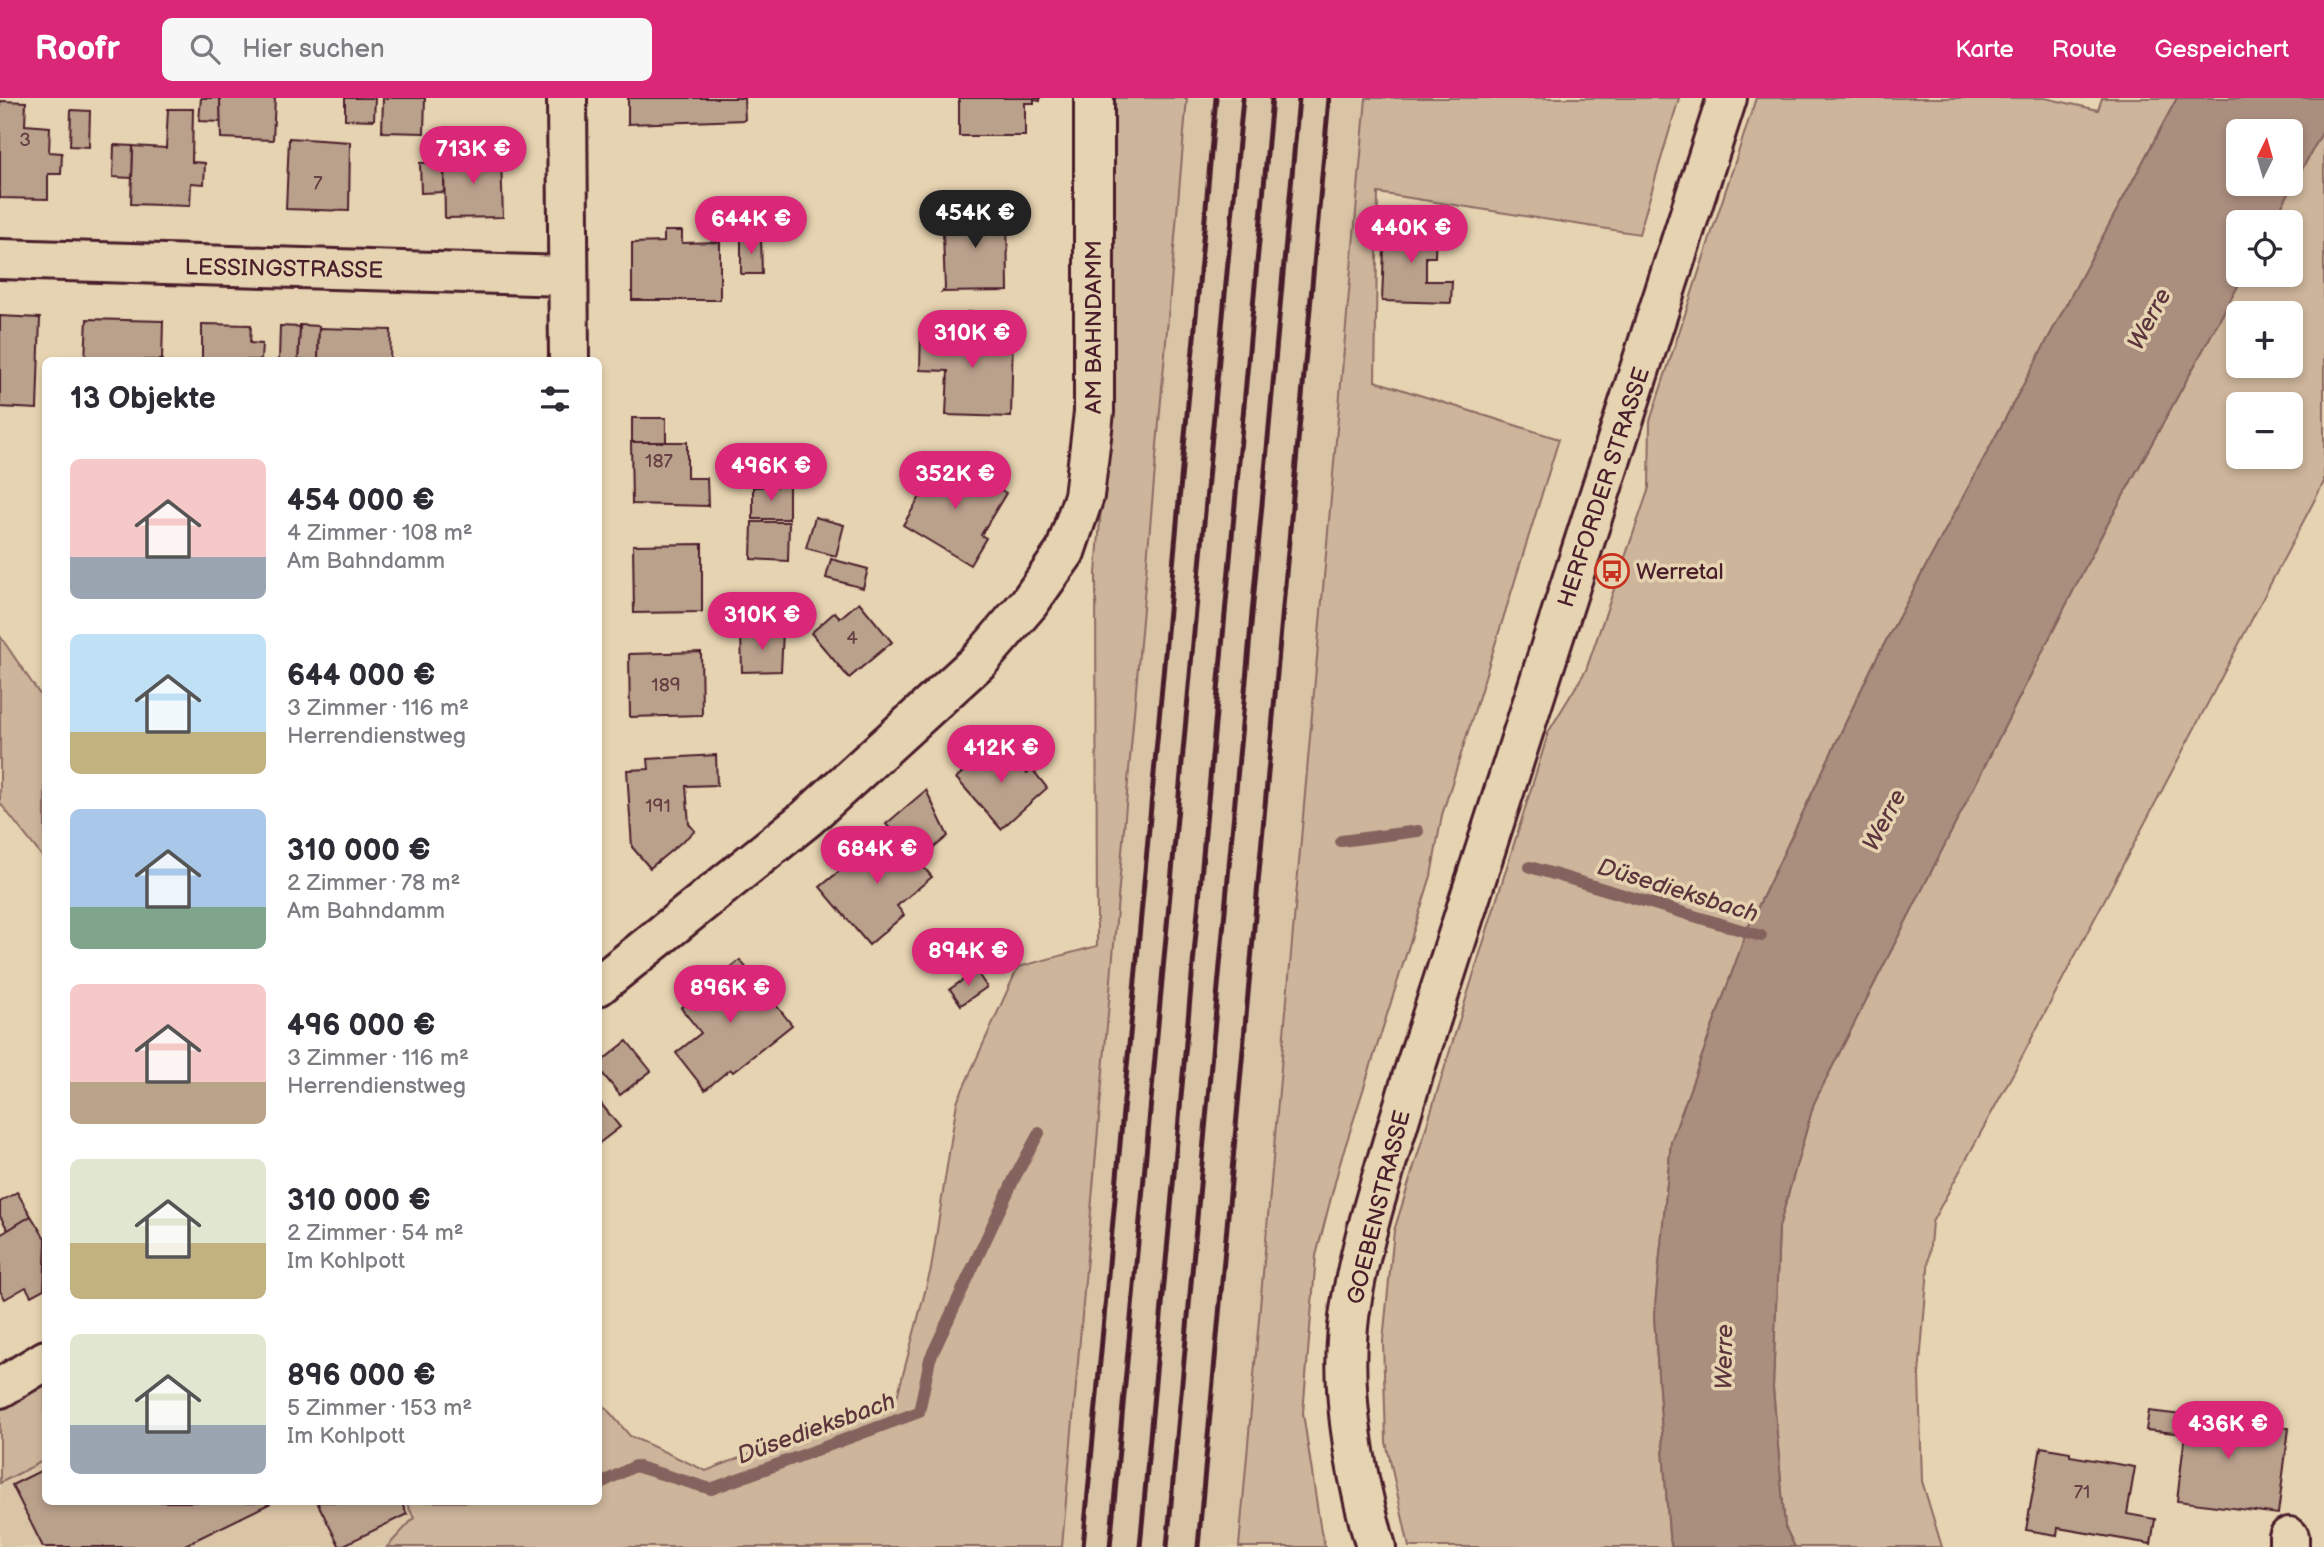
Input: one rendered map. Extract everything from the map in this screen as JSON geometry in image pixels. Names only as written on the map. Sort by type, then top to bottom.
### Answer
[{"type":"street","points":[[567,98],[569,357]]},
{"type":"street","name":"AM BAHNDAMM","points":[[602,983],[807,818],[980,660],[1029,603],[1065,552],[1084,496],[1094,412],[1094,98]]},
{"type":"street","name":"HERFORDER STRASSE","points":[[1477,876],[1727,98]]},
{"type":"street","name":"LESSINGSTRASSE","points":[[0,259],[567,276]]},
{"type":"street","name":"GOEBENSTRASSE","points":[[1376,1547],[1356,1464],[1350,1415],[1348,1363],[1351,1301],[1369,1224],[1403,1107],[1477,876]]},
{"type":"street","points":[[0,1388],[42,1362]]},
{"type":"shaded area","points":[[1111,98],[1187,98],[1062,1547],[387,1547],[414,1518],[408,1505],[602,1505],[602,1403],[630,1436],[706,1471],[897,1397],[931,1269],[957,1102],[1018,967],[1097,946],[1096,574],[1106,439]]},
{"type":"shaded area","points":[[1187,98],[1366,98],[1344,376],[1239,1547],[1062,1547]]},
{"type":"shaded area","points":[[1366,98],[1679,98],[1639,234],[1378,193],[1375,381],[1559,439],[1442,815],[1431,876],[1340,1163],[1316,1256],[1303,1413],[1325,1547],[1239,1547]]},
{"type":"shaded area","points":[[1756,98],[2045,98],[2098,110],[2102,98],[2177,98],[1873,665],[1748,928],[1671,1142],[1654,1316],[1672,1547],[1409,1547],[1386,1442],[1383,1341],[1394,1231],[1549,731],[1586,670],[1649,488],[1650,421]]},
{"type":"shaded area","points":[[2324,129],[2324,482],[2015,1070],[1932,1222],[1919,1375],[1922,1481],[1942,1547],[1795,1547],[1785,1527],[1773,1388],[1779,1227],[1814,1103],[2100,538],[2226,308],[2226,378],[2303,378],[2303,301],[2230,301],[2237,287],[2303,287],[2303,210],[2280,210],[2287,196],[2303,196],[2303,167]]},
{"type":"shaded area","points":[[0,636],[42,698],[42,856],[0,803]]},
{"type":"shaded area","points":[[42,1383],[42,1462],[0,1483],[0,1408]]},
{"type":"shaded area","points":[[42,1462],[42,1505],[408,1505],[414,1518],[387,1547],[0,1547],[0,1483]]},
{"type":"water","name":"Werre","points":[[2177,98],[2324,98],[2324,129],[2303,167],[2303,119],[2226,119],[2226,196],[2287,196],[2280,210],[2226,210],[2226,287],[2237,287],[2230,301],[2226,301],[2226,308],[2100,538],[1814,1103],[1779,1227],[1773,1388],[1785,1527],[1795,1547],[1672,1547],[1654,1316],[1671,1142],[1748,928],[1873,665]]},
{"type":"building","points":[[201,98],[220,98],[221,122],[199,121]]},
{"type":"building","points":[[220,98],[275,98],[273,140],[221,138]]},
{"type":"building","points":[[345,98],[375,98],[374,120],[345,119]]},
{"type":"building","points":[[383,98],[425,98],[424,133],[382,132]]},
{"type":"building","points":[[628,98],[744,98],[745,120],[628,124]]},
{"type":"building","points":[[959,98],[1040,98],[1040,101],[1025,103],[1025,136],[959,136]]},
{"type":"building","points":[[0,101],[26,102],[25,125],[50,127],[49,152],[62,153],[61,174],[48,174],[48,199],[0,198]]},
{"type":"building","points":[[168,109],[193,109],[192,162],[205,163],[204,184],[191,183],[190,206],[131,204],[133,146],[166,148]]},
{"type":"building","points":[[71,110],[90,111],[89,147],[70,146]]},
{"type":"building","points":[[289,138],[350,142],[349,211],[286,209]]},
{"type":"building","points":[[114,145],[133,146],[132,178],[113,177]]},
{"type":"building","points":[[454,147],[474,147],[474,159],[501,159],[503,217],[445,218],[444,160],[454,161]]},
{"type":"building","points":[[444,162],[444,192],[421,193],[420,163]]},
{"type":"building","points":[[942,208],[1007,208],[1008,291],[942,292],[945,289]]},
{"type":"building","points":[[1385,222],[1436,224],[1435,257],[1426,257],[1426,281],[1452,281],[1451,303],[1382,301]]},
{"type":"building","points":[[664,231],[682,231],[682,243],[720,242],[720,300],[632,300],[632,243],[664,242]]},
{"type":"building","points":[[741,238],[761,238],[762,274],[741,274]]},
{"type":"building","points":[[967,312],[1007,313],[1006,333],[966,332]]},
{"type":"building","points":[[0,316],[40,318],[37,409],[0,407]]},
{"type":"building","points":[[87,319],[163,321],[162,357],[85,357]]},
{"type":"building","points":[[202,324],[251,325],[250,343],[262,344],[261,357],[202,357]]},
{"type":"building","points":[[300,325],[319,326],[318,357],[298,357]]},
{"type":"building","points":[[280,326],[300,327],[298,357],[279,357]]},
{"type":"building","points":[[319,328],[391,330],[390,357],[318,357]]},
{"type":"building","points":[[921,330],[1013,333],[1011,417],[946,415],[948,371],[920,370]]},
{"type":"building","points":[[632,418],[666,418],[666,443],[632,443]]},
{"type":"building","points":[[631,442],[687,442],[687,478],[707,478],[708,506],[632,504]]},
{"type":"building","points":[[944,457],[1006,493],[981,535],[986,538],[970,565],[903,525]]},
{"type":"building","points":[[789,486],[789,519],[753,519],[753,487]]},
{"type":"building","points":[[815,517],[844,525],[836,556],[806,548]]},
{"type":"building","points":[[752,522],[789,522],[788,561],[751,559]]},
{"type":"building","points":[[702,544],[702,612],[634,613],[633,545]]},
{"type":"building","points":[[831,559],[868,569],[863,588],[826,578]]},
{"type":"building","points":[[859,602],[892,642],[849,678],[811,633],[835,612],[840,618]]},
{"type":"building","points":[[741,632],[783,632],[781,671],[742,672]]},
{"type":"building","points":[[701,652],[702,715],[630,717],[629,654]]},
{"type":"building","points":[[998,741],[1027,773],[1032,769],[1047,788],[1001,829],[956,778]]},
{"type":"building","points":[[716,755],[717,785],[686,786],[689,824],[695,831],[650,868],[632,847],[627,770],[649,769],[648,759]]},
{"type":"building","points":[[926,790],[948,836],[918,861],[886,824]]},
{"type":"building","points":[[891,829],[932,877],[897,906],[904,915],[869,945],[820,887]]},
{"type":"building","points":[[740,960],[792,1025],[733,1072],[730,1069],[705,1090],[676,1053],[701,1033],[681,1008]]},
{"type":"building","points":[[976,971],[987,987],[961,1005],[950,989]]},
{"type":"building","points":[[627,1041],[651,1071],[620,1095],[602,1073],[602,1061]]},
{"type":"building","points":[[602,1105],[620,1127],[602,1141]]},
{"type":"building","points":[[17,1192],[31,1216],[8,1230],[0,1216],[0,1202]]},
{"type":"building","points":[[31,1216],[42,1234],[42,1290],[31,1296],[26,1287],[5,1299],[0,1291],[0,1235]]},
{"type":"building","points":[[2149,1411],[2289,1428],[2278,1514],[2177,1501],[2185,1434],[2146,1430]]},
{"type":"building","points":[[2041,1447],[2070,1452],[2070,1456],[2135,1467],[2127,1514],[2155,1519],[2151,1544],[2058,1528],[2057,1535],[2026,1530]]},
{"type":"building","points":[[42,1470],[42,1505],[267,1505],[181,1547],[43,1547],[12,1485]]},
{"type":"building","points":[[319,1505],[402,1505],[407,1514],[340,1547]]},
{"type":"waterway","name":"Düsedieksbach","points":[[1341,841],[1418,831]]},
{"type":"waterway","name":"Düsedieksbach","points":[[1530,867],[1761,936]]},
{"type":"waterway","name":"Düsedieksbach","points":[[602,1482],[635,1466],[711,1489],[919,1412],[930,1359],[1015,1177],[1039,1133]]},
{"type":"railway","points":[[1083,1547],[1216,98]]},
{"type":"railway","points":[[1110,1547],[1243,98]]},
{"type":"railway","points":[[1140,1547],[1272,98]]},
{"type":"railway","points":[[1167,1547],[1299,98]]},
{"type":"railway","points":[[1198,1547],[1329,98]]},
{"type":"place","name":"Werretal","points":[[1612,571]]}]
